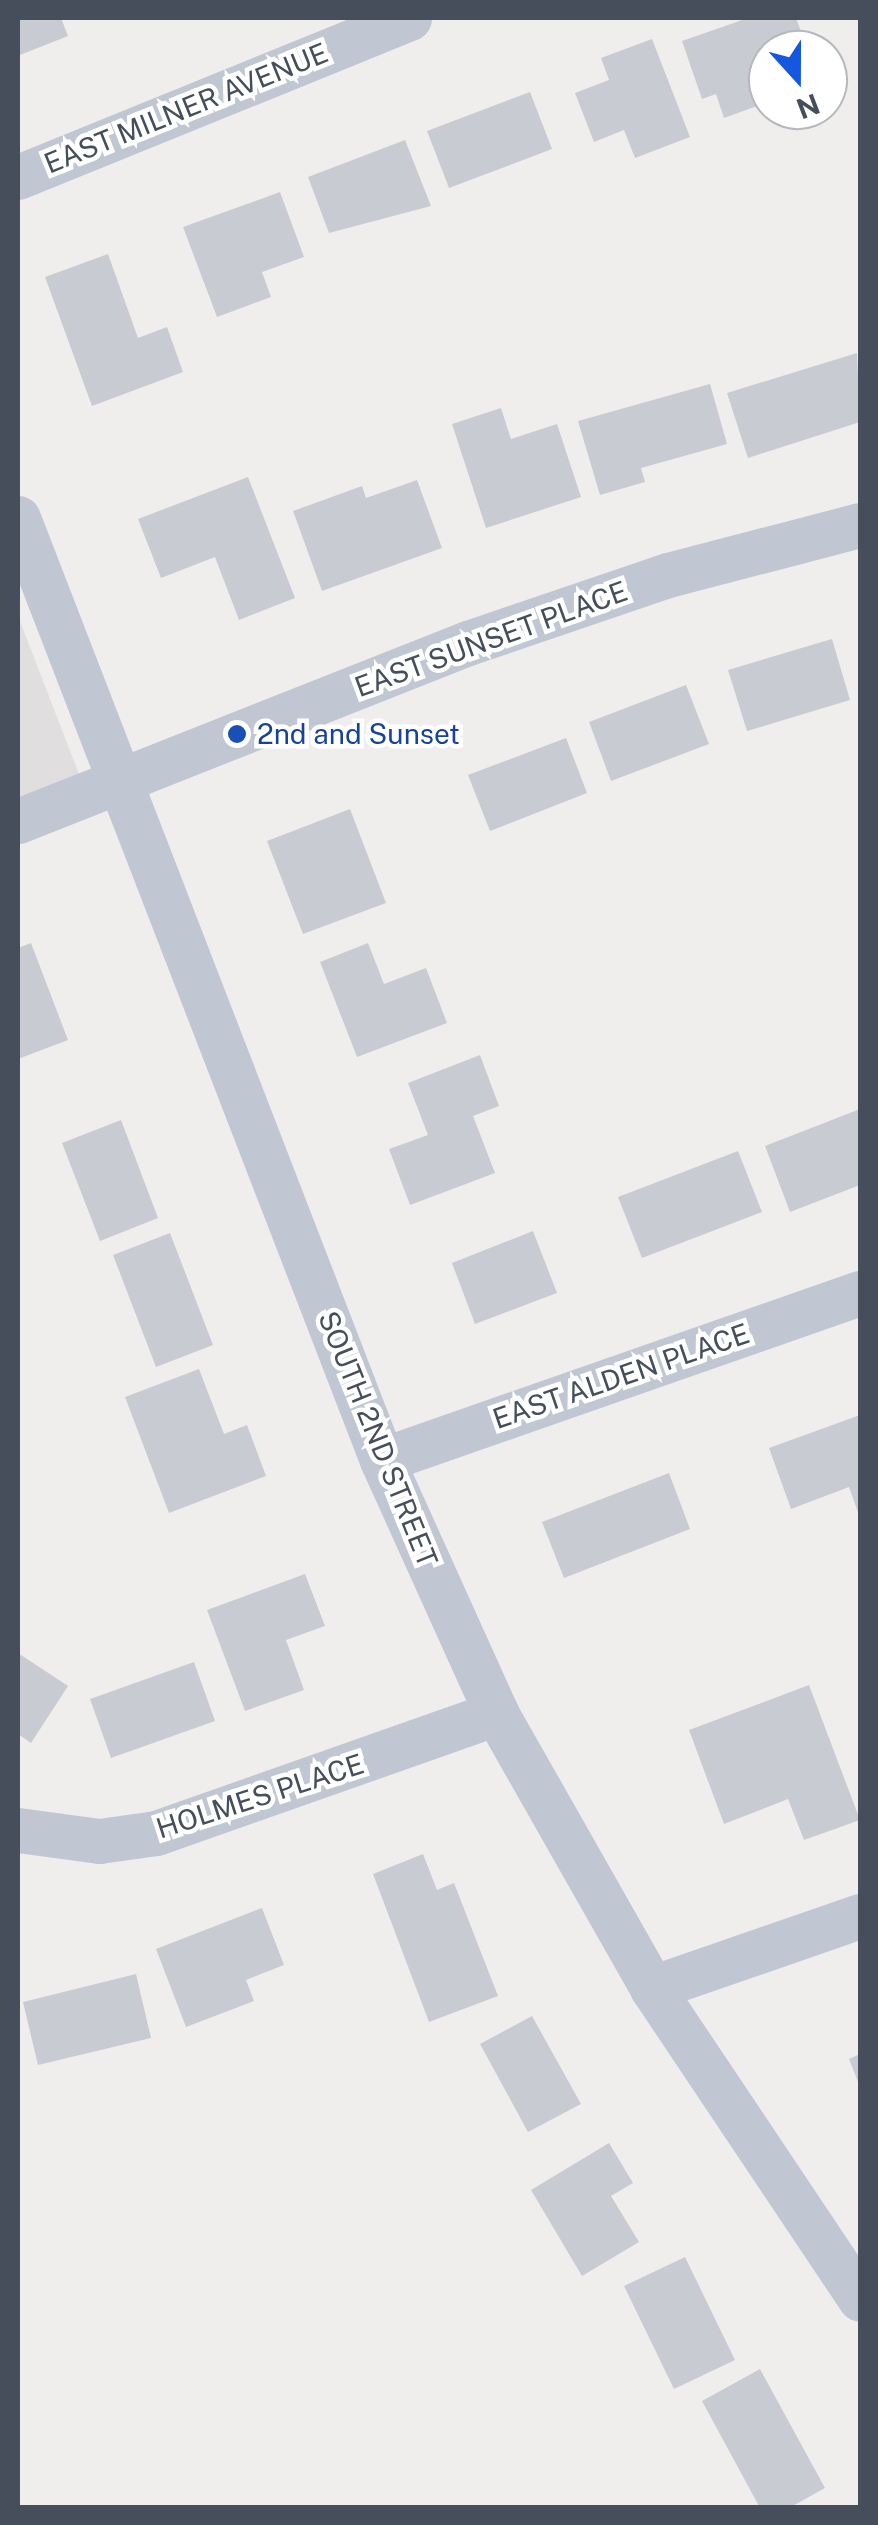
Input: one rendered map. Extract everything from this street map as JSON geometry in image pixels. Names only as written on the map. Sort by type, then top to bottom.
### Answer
[{"type":"street","name":"EAST MILNER AVENUE","points":[[18,176],[409,18]]},
{"type":"street","name":"SOUTH 2ND STREET","points":[[18,518],[382,1460],[496,1713],[652,1988],[860,2298]]},
{"type":"street","name":"EAST SUNSET PLACE","points":[[18,821],[468,643],[668,576],[860,526]]},
{"type":"street","name":"EAST ALDEN PLACE","points":[[382,1460],[860,1293]]},
{"type":"street","name":"HOLMES PLACE","points":[[18,1830],[99,1840],[156,1832],[496,1713]]},
{"type":"street","points":[[652,1988],[860,1916]]},
{"type":"shaded area","points":[[18,616],[79,774],[18,799]]},
{"type":"building","points":[[18,18],[61,18],[68,36],[20,55]]},
{"type":"building","points":[[748,18],[796,18],[800,30],[748,30],[748,109],[724,118],[716,94],[702,99],[682,41]]},
{"type":"building","points":[[652,39],[690,137],[635,158],[624,130],[594,142],[575,93],[609,80],[601,58]]},
{"type":"building","points":[[530,92],[552,149],[449,188],[427,131]]},
{"type":"building","points":[[405,140],[431,206],[329,233],[308,177]]},
{"type":"building","points":[[280,192],[304,257],[262,272],[271,297],[217,317],[183,227]]},
{"type":"building","points":[[108,254],[138,338],[167,327],[183,372],[92,406],[45,277]]},
{"type":"building","points":[[857,353],[860,422],[748,458],[727,393]]},
{"type":"building","points":[[710,384],[727,444],[641,468],[645,482],[600,495],[578,421]]},
{"type":"building","points":[[501,408],[511,439],[557,424],[581,497],[486,528],[452,424]]},
{"type":"building","points":[[248,477],[295,598],[239,620],[215,557],[161,578],[138,519]]},
{"type":"building","points":[[417,480],[442,548],[322,591],[293,511],[362,486],[366,498]]},
{"type":"building","points":[[832,639],[850,700],[747,731],[728,670]]},
{"type":"building","points":[[686,685],[709,744],[611,781],[589,722]]},
{"type":"building","points":[[566,738],[587,793],[490,831],[468,775]]},
{"type":"building","points":[[350,809],[386,903],[303,934],[267,841]]},
{"type":"building","points":[[31,943],[68,1040],[18,1059],[18,948]]},
{"type":"building","points":[[368,943],[384,984],[426,968],[447,1023],[357,1057],[320,962]]},
{"type":"building","points":[[480,1055],[499,1106],[473,1116],[495,1173],[410,1205],[389,1149],[428,1135],[408,1083]]},
{"type":"building","points":[[860,1109],[860,1185],[790,1212],[765,1146]]},
{"type":"building","points":[[121,1120],[158,1218],[100,1241],[62,1143]]},
{"type":"building","points":[[738,1151],[762,1212],[642,1258],[618,1197]]},
{"type":"building","points":[[533,1231],[557,1293],[475,1324],[452,1263]]},
{"type":"building","points":[[170,1233],[213,1345],[156,1367],[113,1255]]},
{"type":"building","points":[[199,1369],[224,1434],[247,1425],[266,1476],[169,1513],[125,1397]]},
{"type":"building","points":[[860,1415],[860,1518],[849,1487],[791,1509],[769,1448]]},
{"type":"building","points":[[669,1473],[690,1529],[564,1578],[542,1522]]},
{"type":"building","points":[[305,1574],[325,1626],[286,1640],[304,1690],[245,1711],[207,1610]]},
{"type":"building","points":[[18,1653],[68,1686],[31,1743],[18,1734]]},
{"type":"building","points":[[194,1662],[215,1721],[111,1758],[90,1699]]},
{"type":"building","points":[[809,1685],[860,1820],[804,1840],[788,1799],[724,1824],[689,1730]]},
{"type":"building","points":[[423,1854],[437,1890],[454,1883],[498,1996],[429,2022],[373,1874]]},
{"type":"building","points":[[262,1908],[284,1965],[246,1980],[254,2001],[186,2027],[156,1949]]},
{"type":"building","points":[[136,1974],[151,2038],[38,2065],[23,2002]]},
{"type":"building","points":[[532,2016],[581,2104],[528,2132],[480,2044]]},
{"type":"building","points":[[860,2054],[860,2087],[849,2059]]},
{"type":"building","points":[[609,2143],[633,2183],[611,2196],[639,2242],[582,2276],[531,2190]]},
{"type":"building","points":[[685,2257],[735,2360],[674,2389],[624,2286]]},
{"type":"building","points":[[760,2369],[825,2488],[789,2508],[760,2508],[702,2401]]},
{"type":"place","name":"2nd and Sunset","points":[[237,734]]}]
